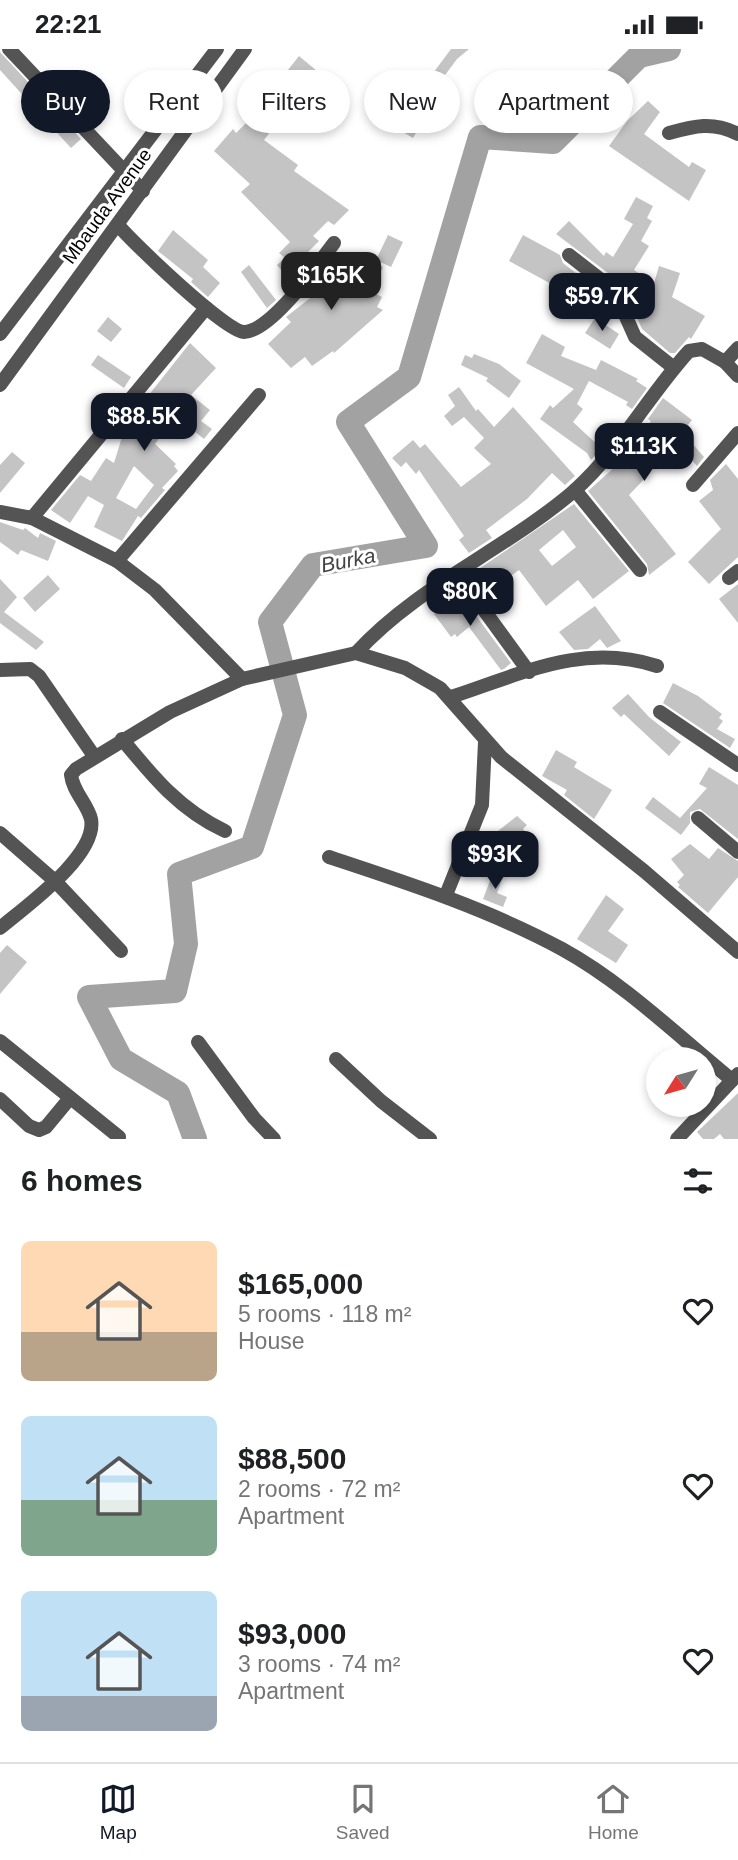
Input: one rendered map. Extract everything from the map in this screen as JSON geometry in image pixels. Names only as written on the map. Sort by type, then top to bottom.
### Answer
[{"type":"street","points":[[9,49],[122,172],[143,191]]},
{"type":"street","points":[[0,334],[217,49]]},
{"type":"street","name":"Mbauda Avenue","points":[[0,385],[245,49]]},
{"type":"street","points":[[669,133],[698,124],[712,124],[738,134]]},
{"type":"street","points":[[118,225],[206,307],[235,330],[243,332],[261,326],[299,288],[334,243]]},
{"type":"street","points":[[569,255],[614,290],[635,337],[674,368]]},
{"type":"street","points":[[32,518],[206,307]]},
{"type":"street","points":[[0,928],[55,881],[87,841],[91,831],[91,819],[72,784],[71,775],[94,756],[170,712],[242,679],[356,653],[404,610],[544,515],[575,490],[617,448],[689,351],[696,348],[725,362],[738,376]]},
{"type":"street","points":[[725,362],[738,348]]},
{"type":"street","points":[[117,561],[259,395]]},
{"type":"street","points":[[693,485],[738,433]]},
{"type":"street","points":[[575,490],[640,571]]},
{"type":"street","points":[[0,512],[32,518],[117,561],[155,590],[242,679]]},
{"type":"street","points":[[457,573],[529,672]]},
{"type":"street","points":[[356,653],[405,668],[429,680],[451,697],[485,742],[738,952]]},
{"type":"street","points":[[451,697],[564,661],[602,655],[631,657],[657,666]]},
{"type":"street","points":[[0,670],[30,669],[39,676],[94,756]]},
{"type":"street","points":[[660,712],[738,765]]},
{"type":"street","points":[[122,739],[157,783],[174,799],[191,814],[225,831]]},
{"type":"street","points":[[446,895],[482,806],[485,742]]},
{"type":"street","points":[[698,818],[738,852]]},
{"type":"street","points":[[0,833],[55,881],[121,951]]},
{"type":"street","points":[[328,857],[446,895],[564,950],[634,999],[735,1077],[677,1139]]},
{"type":"street","points":[[0,1041],[119,1137]]},
{"type":"street","points":[[198,1042],[254,1118],[274,1139]]},
{"type":"street","points":[[337,1059],[381,1101],[430,1139]]},
{"type":"street","points":[[0,1099],[29,1125],[39,1130],[47,1127],[70,1098]]},
{"type":"building","points":[[451,49],[469,49],[449,70],[435,70]]},
{"type":"building","points":[[0,52],[21,75],[21,93],[0,70]]},
{"type":"building","points":[[299,56],[316,70],[288,70]]},
{"type":"building","points":[[648,101],[660,112],[644,134],[689,167],[692,162],[706,170],[689,201],[609,146],[618,133],[633,133],[633,115]]},
{"type":"building","points":[[233,129],[236,133],[269,133],[264,140],[298,165],[294,171],[349,210],[334,225],[328,221],[313,236],[319,241],[304,256],[309,261],[291,282],[277,265],[285,258],[279,253],[290,242],[241,192],[250,184],[214,151]]},
{"type":"building","points":[[57,133],[75,133],[81,139],[71,148]]},
{"type":"building","points":[[636,197],[653,206],[647,218],[652,221],[641,241],[649,246],[634,270],[654,283],[659,266],[680,273],[672,297],[705,316],[691,339],[689,337],[675,353],[670,353],[642,329],[636,315],[640,307],[629,300],[620,282],[556,234],[569,221],[604,256],[606,252],[613,257],[633,224],[624,219]]},
{"type":"building","points":[[173,230],[208,260],[203,267],[220,283],[208,297],[191,282],[193,279],[158,251]]},
{"type":"building","points":[[388,235],[403,242],[391,267],[376,260]]},
{"type":"building","points":[[523,235],[560,255],[563,263],[604,295],[597,306],[580,294],[577,298],[509,261]]},
{"type":"building","points":[[338,254],[356,265],[359,256],[383,267],[372,292],[382,297],[377,307],[383,310],[334,353],[333,351],[312,366],[305,357],[291,368],[268,344],[291,322],[286,317],[314,295],[310,292]]},
{"type":"building","points":[[249,265],[276,300],[267,308],[241,272]]},
{"type":"building","points":[[108,317],[122,329],[111,342],[97,331]]},
{"type":"building","points":[[595,318],[619,334],[610,349],[585,333]]},
{"type":"building","points":[[542,334],[565,347],[561,356],[596,370],[601,360],[638,379],[636,381],[647,388],[632,409],[626,405],[628,402],[589,381],[577,404],[583,409],[573,422],[601,448],[591,460],[587,453],[540,419],[550,405],[553,408],[574,389],[526,363]]},
{"type":"building","points":[[190,343],[216,368],[191,395],[210,410],[201,421],[212,429],[204,439],[194,431],[191,435],[172,420],[155,444],[176,464],[174,466],[178,471],[141,518],[138,516],[122,541],[94,527],[104,505],[88,496],[70,523],[51,510],[80,475],[91,481],[106,458],[114,463],[122,437],[139,434],[160,405],[148,396]],"holes":[[[134,466],[154,485],[136,509],[116,498]]]},
{"type":"building","points":[[474,354],[499,364],[521,381],[509,398],[486,381],[488,378],[461,365],[465,355],[472,358]]},
{"type":"building","points":[[98,355],[131,377],[124,388],[91,365]]},
{"type":"building","points":[[459,387],[476,411],[478,409],[494,427],[513,407],[575,476],[565,485],[552,473],[527,499],[486,530],[492,538],[469,553],[459,540],[464,536],[419,470],[416,474],[406,462],[401,467],[392,458],[413,440],[420,448],[425,444],[461,487],[491,464],[474,448],[484,438],[464,417],[452,426],[444,416],[455,406],[448,395]]},
{"type":"building","points":[[663,398],[692,420],[682,432],[704,457],[697,466],[674,440],[649,470],[651,472],[629,495],[676,554],[649,575],[647,564],[588,491],[636,448],[632,444],[651,421],[648,419]]},
{"type":"building","points":[[12,452],[25,463],[0,493],[0,465]]},
{"type":"building","points":[[726,464],[738,479],[738,557],[709,584],[688,562],[721,529],[699,501],[713,490],[710,480]]},
{"type":"building","points":[[574,504],[629,571],[593,599],[578,580],[546,606],[519,570],[485,595],[470,575]],"holes":[[[563,530],[576,547],[552,566],[539,550]]]},
{"type":"building","points":[[0,522],[23,530],[25,528],[38,538],[40,533],[56,541],[48,561],[21,550],[18,555],[0,542]]},
{"type":"building","points":[[48,575],[60,589],[35,612],[23,598]]},
{"type":"building","points":[[0,579],[17,597],[4,612],[44,642],[36,650],[0,623]]},
{"type":"building","points":[[738,584],[738,623],[719,599]]},
{"type":"building","points":[[460,594],[511,663],[504,669],[501,670],[469,627],[457,637],[455,634],[451,637],[434,614]]},
{"type":"building","points":[[595,606],[621,641],[607,648],[600,639],[588,649],[574,650],[559,632]]},
{"type":"building","points":[[673,683],[698,696],[722,714],[719,718],[723,721],[717,729],[735,739],[730,748],[663,703]]},
{"type":"building","points":[[628,694],[649,717],[681,742],[669,756],[624,714],[621,717],[612,708]]},
{"type":"building","points":[[556,750],[577,762],[574,767],[612,790],[594,819],[564,795],[567,790],[542,776]]},
{"type":"building","points":[[709,767],[738,785],[738,839],[700,809],[690,812],[690,823],[681,835],[645,808],[653,797],[680,818],[707,788],[699,784]]},
{"type":"building","points":[[517,816],[527,825],[523,829],[526,833],[524,835],[537,852],[529,859],[517,843],[500,859],[491,850],[505,837],[498,831]]},
{"type":"building","points":[[690,844],[709,859],[718,848],[738,861],[738,877],[708,913],[678,887],[680,885],[677,882],[684,875],[671,859]]},
{"type":"building","points":[[493,873],[503,877],[497,893],[507,897],[503,907],[483,899]]},
{"type":"building","points":[[606,895],[624,909],[608,931],[628,945],[616,963],[577,939]]},
{"type":"building","points":[[7,945],[27,962],[0,994],[0,953]]},
{"type":"building","points":[[738,1093],[738,1139],[724,1139],[720,1134],[714,1139],[703,1139],[697,1132],[716,1117]]},
{"type":"waterway","name":"Burka","points":[[195,1139],[178,1093],[121,1059],[89,997],[175,991],[186,944],[179,874],[252,847],[295,715],[270,622],[313,565],[426,546],[348,422],[409,377],[480,137],[553,142],[639,56],[669,49]]}]
